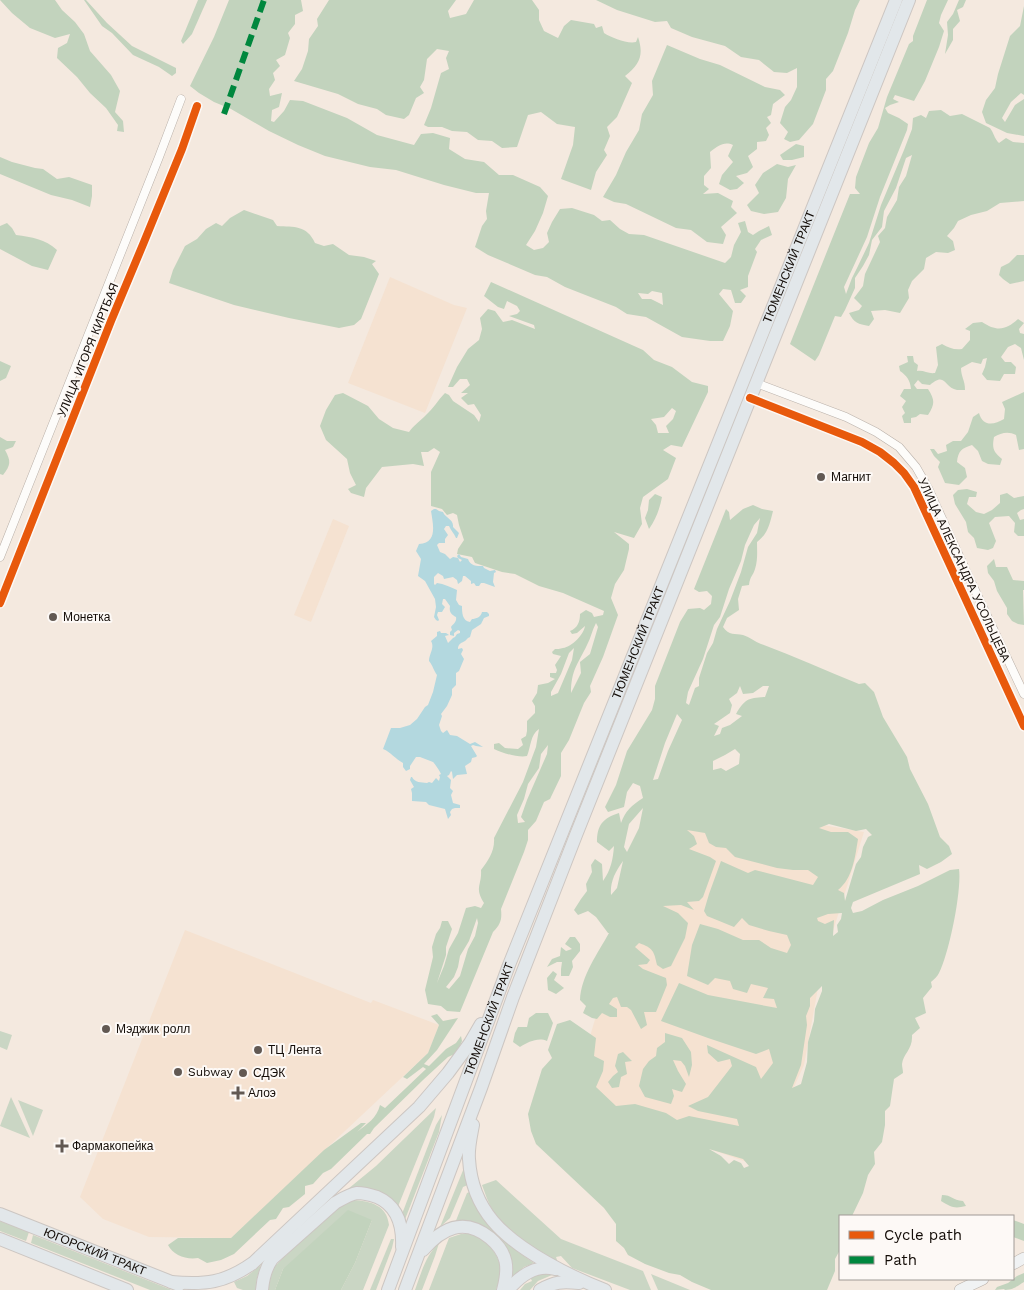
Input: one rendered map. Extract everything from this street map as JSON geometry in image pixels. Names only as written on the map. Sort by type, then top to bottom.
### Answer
[{"type":"main road","name":"ТЮМЕНСКИЙ ТРАКТ","points":[[388,1290],[509,965],[896,0]]},
{"type":"main road","name":"ТЮМЕНСКИЙ ТРАКТ","points":[[405,1290],[510,1006],[576,835],[909,0]]},
{"type":"main road","points":[[171,1282],[192,1284],[220,1280],[240,1272],[253,1263],[419,1107],[432,1092],[470,1043],[486,1015],[509,965]]},
{"type":"main road","points":[[481,1088],[469,1157],[470,1172],[475,1191],[483,1208],[510,1238],[566,1274]]},
{"type":"main road","points":[[262,1290],[263,1278],[267,1266],[272,1259],[335,1203],[356,1193],[368,1194],[386,1202],[398,1217],[402,1237],[400,1260]]},
{"type":"main road","name":"ЮГОРСКИЙ ТРАКТ","points":[[0,1214],[191,1290]]},
{"type":"main road","points":[[415,1265],[423,1250],[433,1238],[461,1226],[474,1228],[484,1233],[503,1252],[506,1261],[503,1290]]},
{"type":"main road","name":"ЮГОРСКИЙ ТРАКТ","points":[[0,1239],[127,1290]]},
{"type":"main road","points":[[508,1290],[518,1279],[530,1271],[540,1268],[552,1268],[605,1290]]},
{"type":"main road","points":[[960,1290],[980,1280]]},
{"type":"main road","points":[[540,1290],[553,1283],[567,1281],[589,1284]]},
{"type":"street","name":"УЛИЦА ИГОРЯ КИРТБАЯ","points":[[0,557],[181,99]]},
{"type":"street","name":"УЛИЦА ИГОРЯ КИРТБАЯ","points":[[0,602],[198,106]]},
{"type":"street","name":"УЛИЦА АЛЕКСАНДРА УСОЛЬЦЕВА","points":[[756,383],[846,418],[876,432],[899,447],[916,467],[928,488],[1024,694]]},
{"type":"street","name":"УЛИЦА АЛЕКСАНДРА УСОЛЬЦЕВА","points":[[750,398],[862,442],[880,452],[904,473],[914,487],[1024,726]]},
{"type":"shaded area","points":[[390,277],[454,305],[467,308],[425,413],[348,383]]},
{"type":"shaded area","points":[[333,519],[349,526],[311,622],[294,615]]},
{"type":"shaded area","points":[[663,798],[864,832],[822,966],[804,1065],[758,1166],[573,1096]]},
{"type":"shaded area","points":[[185,930],[371,1003],[373,1000],[439,1025],[428,1053],[231,1238],[149,1237],[103,1219],[80,1197]]},
{"type":"green space","points":[[0,0],[55,0],[84,34],[90,51],[111,75],[120,91],[115,112],[123,121],[124,132],[117,131],[118,125],[106,108],[57,58],[58,48],[67,43],[70,34],[55,38],[30,28]]},
{"type":"green space","points":[[84,0],[132,46],[176,68],[176,73],[172,76],[159,67],[133,55],[112,33],[102,26]]},
{"type":"green space","points":[[198,0],[207,0],[192,34],[183,44],[181,41]]},
{"type":"green space","points":[[229,0],[301,0],[303,11],[295,15],[295,24],[288,33],[290,38],[285,55],[276,60],[280,66],[273,73],[275,80],[269,89],[270,96],[282,93],[279,107],[272,110],[271,121],[274,122],[284,111],[290,100],[303,101],[347,118],[377,135],[414,145],[421,134],[433,133],[450,138],[449,149],[465,159],[484,162],[499,175],[513,175],[540,187],[548,196],[535,231],[526,245],[534,250],[543,248],[549,242],[547,233],[560,209],[572,208],[594,215],[602,221],[610,220],[629,234],[644,235],[725,263],[731,257],[734,245],[741,232],[738,223],[745,221],[748,232],[753,235],[769,226],[772,235],[761,240],[755,249],[757,252],[748,276],[748,287],[740,290],[746,296],[741,303],[735,303],[731,290],[723,289],[719,294],[733,311],[730,326],[723,341],[682,337],[646,317],[627,314],[616,307],[565,287],[547,277],[535,275],[488,255],[475,247],[482,226],[487,219],[486,211],[489,193],[476,193],[396,170],[370,167],[325,156],[269,131],[231,109],[214,102],[190,86],[214,37]],"holes":[[[652,291],[662,293],[663,305],[651,299],[642,299],[638,293],[648,294]]]},
{"type":"green space","points":[[329,0],[456,0],[448,11],[450,18],[466,14],[474,0],[532,0],[539,10],[539,20],[544,31],[558,38],[564,26],[571,20],[594,24],[596,28],[602,26],[604,33],[615,39],[636,42],[638,37],[641,49],[639,59],[625,76],[632,83],[617,117],[607,127],[610,136],[604,150],[607,155],[596,172],[591,190],[561,179],[573,145],[575,127],[557,124],[541,112],[528,115],[517,147],[502,148],[492,141],[478,140],[467,132],[424,125],[441,73],[449,69],[446,58],[449,51],[437,49],[427,59],[424,80],[420,87],[424,93],[416,98],[409,115],[404,119],[386,115],[377,109],[358,104],[338,94],[294,81],[302,69],[308,51],[309,39],[318,26],[317,19]]},
{"type":"green space","points":[[596,0],[860,0],[833,71],[826,79],[826,90],[813,124],[799,140],[790,142],[784,139],[788,132],[780,123],[785,107],[791,100],[797,87],[797,68],[787,73],[774,72],[759,60],[741,57],[725,46],[692,37],[671,28],[667,21],[655,22],[617,10]]},
{"type":"green space","points":[[927,0],[948,0],[939,23],[944,31],[925,81],[914,101],[895,95],[893,99],[899,102],[885,108],[888,113],[908,124],[907,130],[880,197],[867,237],[844,287],[846,294],[869,243],[881,205],[912,129],[913,118],[921,115],[926,118],[929,111],[941,110],[950,116],[962,114],[990,128],[999,143],[1006,138],[1013,142],[1024,143],[1024,201],[1000,203],[987,211],[958,221],[947,236],[953,241],[955,250],[948,253],[936,252],[926,258],[924,269],[912,281],[908,290],[909,298],[900,313],[885,310],[871,311],[874,319],[869,326],[859,324],[849,313],[859,310],[862,306],[854,298],[863,286],[865,274],[880,242],[878,236],[885,228],[887,217],[897,200],[899,187],[906,176],[912,155],[906,158],[896,188],[884,211],[882,227],[872,240],[869,255],[855,278],[855,288],[841,317],[835,316],[815,361],[790,344],[850,194],[860,194],[855,188],[856,177],[869,143],[878,128],[887,97],[909,44],[913,41],[913,36]]},
{"type":"green space","points":[[959,0],[966,0],[963,7],[957,10],[960,21],[953,29],[953,40],[945,54],[948,35],[947,22]]},
{"type":"green space","points":[[1024,6],[1024,95],[1021,93],[1011,102],[1002,118],[1005,122],[1015,105],[1024,99],[1024,136],[1007,133],[986,123],[982,112],[986,100],[995,88],[1010,36],[1020,26]]},
{"type":"green space","points":[[667,45],[720,65],[765,87],[780,90],[785,95],[773,104],[771,115],[767,117],[771,123],[766,128],[769,135],[766,141],[757,142],[757,149],[748,156],[753,167],[747,173],[736,176],[744,183],[737,189],[730,190],[719,184],[722,175],[733,162],[728,156],[733,145],[724,144],[710,152],[711,168],[704,176],[704,185],[709,189],[703,194],[718,193],[733,201],[731,207],[737,213],[721,227],[726,235],[723,244],[707,242],[691,230],[676,228],[626,204],[614,202],[603,197],[639,130],[642,114],[653,95],[652,81]]},
{"type":"green space","points":[[796,144],[804,146],[804,157],[783,160],[780,155]]},
{"type":"green space","points":[[0,157],[12,162],[43,169],[57,179],[69,177],[92,185],[90,207],[51,195],[0,174]]},
{"type":"green space","points":[[777,164],[788,167],[796,165],[788,179],[786,198],[778,212],[764,214],[751,211],[747,205],[759,193],[755,185],[763,173]]},
{"type":"green space","points":[[244,210],[273,220],[277,226],[294,227],[304,230],[312,237],[315,243],[324,246],[333,244],[349,255],[376,261],[372,264],[379,274],[361,319],[354,325],[339,328],[234,305],[169,283],[185,246],[197,239],[206,229],[216,223],[222,226],[230,218]]},
{"type":"green space","points":[[7,223],[16,235],[38,239],[48,243],[57,250],[48,270],[32,266],[0,249],[0,226]]},
{"type":"green space","points":[[1017,255],[1024,255],[1024,281],[1010,284],[999,275],[1001,267],[1009,263]]},
{"type":"green space","points":[[491,282],[643,350],[654,360],[672,367],[692,382],[708,386],[708,392],[682,447],[671,445],[663,450],[676,458],[668,479],[643,497],[640,508],[642,524],[634,538],[614,532],[629,544],[624,570],[615,584],[611,598],[618,615],[590,686],[591,692],[561,753],[561,776],[550,799],[544,802],[536,821],[528,830],[528,840],[501,909],[500,921],[493,932],[460,1012],[447,1011],[441,1006],[428,1004],[425,990],[433,957],[432,947],[442,921],[448,921],[452,929],[437,983],[449,949],[458,933],[466,908],[475,906],[481,908],[484,903],[479,893],[481,870],[490,855],[494,838],[523,782],[536,747],[539,729],[532,738],[527,756],[515,756],[501,752],[494,749],[494,744],[499,743],[505,748],[518,749],[523,745],[521,739],[526,736],[527,721],[535,713],[535,706],[532,701],[537,693],[538,685],[555,679],[550,677],[550,673],[556,673],[555,665],[561,656],[552,652],[555,649],[574,643],[580,636],[585,626],[577,633],[572,634],[570,631],[578,624],[580,614],[586,610],[592,613],[594,617],[603,615],[604,611],[563,593],[539,586],[515,574],[502,572],[475,563],[472,557],[457,554],[464,540],[457,515],[453,513],[447,515],[442,509],[431,506],[431,472],[440,452],[434,448],[428,452],[421,452],[424,466],[413,464],[382,467],[366,488],[364,497],[351,493],[348,489],[356,485],[350,473],[347,459],[326,440],[320,426],[326,410],[335,395],[343,393],[368,406],[379,419],[393,428],[409,432],[429,413],[445,393],[453,401],[474,415],[479,422],[481,415],[474,404],[468,405],[461,398],[468,393],[461,393],[470,385],[467,379],[460,379],[453,387],[448,387],[468,349],[479,340],[482,329],[480,318],[488,309],[495,311],[503,322],[512,320],[535,329],[534,325],[509,316],[520,311],[517,306],[507,301],[504,309],[498,307],[484,296]],"holes":[[[672,408],[676,411],[673,419],[666,426],[669,433],[658,433],[656,425],[651,419],[664,417]],[[596,623],[598,627],[590,654],[580,662],[581,673],[571,693],[574,673]],[[574,648],[572,660],[558,693],[551,696],[551,692],[561,674],[569,653]],[[548,745],[547,754],[521,817],[525,822],[518,823],[517,815],[528,784],[539,768],[541,754]],[[477,918],[478,923],[475,936],[468,949],[460,976],[449,989],[446,987],[454,977],[460,956],[469,941]]]},
{"type":"green space","points":[[1018,319],[1024,323],[1019,329],[1020,333],[1024,334],[1024,360],[1021,348],[1015,344],[1008,347],[1001,357],[1005,362],[1011,362],[1016,367],[1015,374],[1004,374],[1000,381],[987,380],[982,374],[987,358],[983,359],[981,364],[972,362],[961,368],[965,390],[953,389],[942,380],[935,381],[930,385],[922,384],[918,380],[914,385],[917,389],[928,389],[933,399],[933,405],[928,415],[920,414],[911,418],[911,423],[904,423],[902,416],[905,413],[902,407],[906,401],[900,396],[904,389],[911,389],[909,381],[900,371],[899,366],[908,362],[907,356],[913,356],[914,362],[918,365],[917,371],[935,373],[938,365],[936,347],[942,344],[962,349],[970,340],[970,331],[965,329],[973,323],[982,322],[992,327],[1001,328],[1009,326]]},
{"type":"green space","points":[[0,361],[11,366],[6,378],[0,381]]},
{"type":"green space","points":[[1024,392],[1024,449],[1019,450],[1016,435],[1005,433],[994,437],[994,449],[1002,459],[1000,465],[988,464],[982,461],[978,451],[972,445],[966,447],[958,455],[957,462],[965,468],[967,477],[959,485],[945,483],[938,467],[940,462],[930,449],[934,449],[938,454],[947,451],[946,445],[953,441],[961,441],[968,432],[973,417],[979,413],[983,421],[989,424],[1004,419],[1005,409],[1002,402]]},
{"type":"green space","points":[[0,437],[7,441],[16,441],[13,447],[5,450],[9,463],[3,475],[0,474]]},
{"type":"green space","points":[[967,489],[977,492],[976,497],[969,497],[967,504],[976,512],[984,514],[1000,503],[1000,495],[1007,493],[1014,498],[1024,496],[1024,509],[1017,513],[1020,520],[1024,519],[1024,536],[1018,536],[1014,532],[1015,523],[1009,516],[995,517],[989,523],[996,541],[993,548],[988,550],[977,548],[974,538],[968,532],[966,522],[955,504],[953,495],[958,490]]},
{"type":"green space","points":[[655,494],[662,497],[654,521],[649,529],[645,518],[649,500]]},
{"type":"green space","points":[[753,505],[773,511],[766,532],[757,542],[756,566],[749,585],[742,586],[738,599],[739,610],[727,618],[723,627],[730,633],[746,636],[859,684],[865,683],[874,692],[883,717],[907,757],[910,769],[928,804],[940,837],[949,846],[952,854],[927,869],[919,865],[920,874],[853,902],[851,908],[853,913],[862,911],[950,870],[959,869],[957,906],[947,952],[939,973],[931,982],[932,987],[923,998],[926,1013],[915,1018],[920,1028],[912,1035],[911,1044],[902,1064],[903,1073],[894,1079],[890,1106],[885,1111],[882,1142],[874,1152],[875,1164],[868,1175],[863,1193],[852,1215],[839,1215],[839,1252],[835,1259],[835,1271],[827,1290],[711,1290],[680,1275],[645,1264],[628,1255],[624,1248],[616,1241],[616,1224],[604,1208],[536,1144],[528,1114],[542,1069],[552,1058],[548,1050],[557,1024],[570,1020],[596,1038],[594,1056],[604,1061],[603,1071],[596,1087],[616,1106],[635,1104],[666,1113],[677,1120],[689,1116],[739,1126],[737,1119],[698,1111],[688,1106],[708,1097],[732,1066],[730,1059],[718,1062],[708,1053],[707,1045],[756,1067],[761,1079],[773,1063],[769,1049],[756,1054],[661,1021],[679,983],[708,995],[777,1008],[774,999],[763,998],[768,988],[751,984],[747,993],[733,989],[730,981],[715,978],[708,985],[687,976],[692,945],[700,924],[718,929],[743,940],[759,940],[771,948],[787,953],[791,945],[787,935],[749,925],[742,918],[734,927],[707,916],[704,911],[721,861],[748,873],[755,870],[813,885],[818,877],[808,870],[777,868],[735,857],[726,848],[716,847],[709,843],[705,833],[687,830],[694,836],[697,844],[689,849],[716,861],[703,897],[699,901],[687,902],[694,910],[681,905],[663,906],[678,913],[688,923],[685,938],[671,966],[663,969],[657,965],[654,953],[650,948],[639,943],[635,947],[650,960],[647,964],[638,965],[643,969],[666,978],[667,985],[656,1012],[644,1012],[647,1025],[641,1029],[631,1010],[627,1007],[621,1007],[617,997],[613,998],[609,1004],[617,1009],[617,1017],[610,1017],[602,1013],[597,1019],[583,1013],[586,1006],[580,1000],[583,982],[609,933],[596,917],[588,911],[578,915],[574,910],[587,891],[586,884],[592,872],[591,865],[595,859],[602,864],[603,881],[611,864],[614,846],[609,851],[597,842],[598,831],[602,823],[609,817],[619,813],[621,823],[629,809],[643,798],[640,786],[633,783],[627,792],[624,807],[608,812],[605,807],[616,785],[627,751],[652,710],[655,699],[655,686],[680,622],[688,609],[700,608],[704,610],[711,604],[712,596],[707,591],[699,592],[694,589],[726,509],[729,512],[730,520],[743,509]],"holes":[[[760,518],[757,533],[748,547],[730,601],[707,653],[699,678],[699,686],[695,688],[689,705],[686,703],[688,692],[703,659],[714,625],[720,617],[745,545],[754,525]],[[740,686],[743,694],[753,693],[763,686],[769,686],[765,697],[745,702],[736,714],[742,716],[730,725],[722,728],[720,734],[714,736],[719,726],[714,724],[730,713],[732,705],[729,699],[737,693]],[[677,714],[682,720],[658,779],[653,780]],[[735,749],[740,754],[739,764],[726,771],[721,768],[713,770],[713,761]],[[643,808],[639,828],[627,852],[624,847],[629,824]],[[829,824],[856,831],[866,829],[872,835],[868,837],[861,857],[856,864],[845,901],[844,893],[838,890],[847,880],[850,873],[858,839],[848,832],[831,832],[819,828]],[[623,861],[617,888],[611,895],[612,881]],[[842,913],[837,925],[838,932],[833,936],[834,920],[825,924],[818,921],[817,918],[828,914]],[[822,986],[815,1009],[814,1021],[808,1042],[807,1062],[801,1084],[792,1088],[801,1065],[807,1025],[806,1016],[810,1006],[810,998]],[[709,1149],[743,1159],[749,1166],[744,1168],[741,1163],[734,1160],[729,1164],[721,1156]]]},
{"type":"green space","points":[[994,559],[996,567],[1007,567],[1013,580],[1024,581],[1024,625],[1012,621],[1007,614],[1007,608],[988,573],[987,566]]},
{"type":"green space","points":[[570,937],[575,937],[580,944],[580,951],[572,961],[573,967],[569,976],[561,976],[562,962],[557,962],[547,967],[552,959],[560,956],[561,947],[566,951],[572,949],[565,944]]},
{"type":"green space","points":[[553,971],[557,974],[554,980],[564,988],[556,994],[548,990],[547,978]]},
{"type":"green space","points":[[536,1013],[548,1013],[553,1023],[547,1041],[537,1040],[520,1047],[513,1042],[515,1033],[518,1027],[527,1027],[529,1018]]},
{"type":"green space","points":[[437,1014],[443,1021],[458,1018],[437,1050],[424,1064],[429,1066],[446,1049],[456,1043],[461,1036],[462,1041],[457,1053],[448,1057],[423,1080],[370,1134],[367,1134],[331,1169],[323,1173],[313,1184],[305,1186],[305,1194],[289,1207],[283,1208],[276,1219],[270,1220],[234,1254],[221,1260],[207,1263],[198,1258],[180,1256],[170,1249],[168,1245],[178,1238],[231,1238],[324,1150],[361,1123],[366,1123],[357,1132],[368,1123],[377,1114],[380,1105],[385,1108],[426,1069],[423,1067],[407,1079],[403,1077],[428,1053],[439,1025],[431,1016]]},
{"type":"green space","points":[[0,1031],[12,1035],[7,1050],[0,1047]]},
{"type":"green space","points":[[665,1033],[682,1038],[691,1052],[692,1065],[689,1077],[681,1061],[673,1060],[686,1084],[682,1092],[672,1089],[674,1096],[671,1104],[645,1097],[639,1086],[643,1069],[656,1056],[657,1048],[665,1042]]},
{"type":"green space","points":[[623,1052],[632,1061],[625,1062],[627,1074],[621,1077],[619,1087],[612,1088],[608,1082],[618,1072],[615,1066],[618,1054]]},
{"type":"green space","points":[[11,1097],[30,1138],[0,1126]]},
{"type":"green space","points":[[18,1100],[43,1110],[33,1136]]},
{"type":"green space","points":[[436,1108],[397,1209],[388,1197],[378,1191],[363,1188],[348,1189],[376,1166]]},
{"type":"green space","points":[[442,1115],[439,1132],[404,1222],[402,1214],[436,1125]]},
{"type":"green space","points":[[466,1163],[470,1184],[463,1187],[450,1218],[440,1227]]},
{"type":"green space","points":[[496,1180],[561,1239],[643,1271],[651,1290],[630,1290],[572,1268],[561,1256],[556,1257],[558,1263],[522,1241],[499,1219],[488,1201],[482,1185]]},
{"type":"green space","points":[[472,1191],[500,1236],[534,1263],[524,1267],[510,1279],[509,1256],[455,1223],[467,1193]]},
{"type":"green space","points":[[942,1195],[963,1201],[966,1206],[950,1206],[941,1201]]},
{"type":"green space","points":[[353,1200],[377,1205],[388,1218],[389,1225],[363,1290],[341,1290],[355,1263],[372,1220],[283,1269],[275,1290],[268,1290],[269,1275],[274,1267],[337,1206]]},
{"type":"green space","points":[[348,1210],[372,1220],[355,1263],[341,1290],[275,1290],[283,1269]]},
{"type":"green space","points":[[1014,1220],[1024,1224],[1024,1241],[1014,1237]]},
{"type":"green space","points":[[0,1221],[29,1232],[26,1241],[0,1231]]},
{"type":"green space","points":[[461,1234],[473,1234],[479,1237],[495,1254],[500,1265],[500,1276],[496,1290],[429,1290],[449,1238]]},
{"type":"green space","points":[[33,1235],[172,1290],[150,1290],[31,1243]]},
{"type":"green space","points":[[391,1239],[394,1239],[392,1248],[376,1290],[370,1290]]},
{"type":"green space","points":[[439,1243],[422,1290],[415,1290],[427,1259]]},
{"type":"green space","points":[[261,1265],[256,1290],[237,1288],[234,1282],[247,1276]]},
{"type":"green space","points":[[544,1273],[552,1275],[538,1281],[530,1290],[520,1290],[525,1284],[532,1281],[530,1277]]},
{"type":"green space","points":[[1024,1273],[1024,1282],[1008,1290],[995,1290],[997,1287],[1014,1280],[1017,1276]]},
{"type":"green space","points":[[651,1274],[690,1290],[658,1290]]},
{"type":"water","points":[[434,509],[443,512],[451,520],[453,527],[459,533],[456,538],[449,526],[446,526],[444,529],[448,535],[445,543],[437,545],[440,552],[450,559],[453,557],[458,558],[459,554],[476,566],[483,566],[490,571],[495,570],[496,572],[494,573],[493,582],[495,587],[484,583],[476,586],[474,583],[471,584],[471,581],[465,576],[463,576],[462,581],[458,584],[457,580],[453,577],[444,579],[438,573],[434,577],[435,585],[440,583],[457,590],[456,600],[462,606],[465,620],[470,622],[481,615],[482,612],[489,614],[481,624],[472,630],[470,637],[459,646],[458,649],[462,648],[463,650],[461,654],[464,659],[459,671],[456,673],[456,685],[452,689],[452,695],[441,714],[439,725],[443,733],[447,730],[450,735],[457,736],[470,744],[475,742],[483,747],[471,746],[477,756],[472,758],[471,762],[465,766],[467,774],[457,775],[453,779],[451,771],[447,776],[451,780],[450,788],[453,791],[451,795],[453,803],[460,805],[460,808],[452,809],[448,819],[445,809],[429,805],[426,802],[412,801],[411,789],[414,787],[410,780],[411,777],[420,782],[427,783],[432,783],[436,778],[439,781],[439,775],[441,774],[433,762],[416,757],[410,769],[406,771],[403,763],[383,749],[391,728],[410,725],[428,705],[437,675],[429,661],[431,641],[437,636],[437,632],[440,631],[449,635],[445,636],[448,643],[460,633],[458,630],[454,633],[454,636],[450,635],[451,627],[456,617],[451,613],[450,606],[445,599],[443,599],[442,604],[445,607],[442,612],[438,612],[439,620],[436,620],[434,617],[435,599],[425,581],[418,576],[421,559],[416,551],[419,544],[425,543],[432,537],[431,511]]},
{"type":"marked path","points":[[224,114],[264,0]]},
{"type":"cycle path","points":[[0,603],[111,321],[182,149],[197,106]]},
{"type":"cycle path","points":[[750,398],[862,442],[880,452],[904,473],[914,487],[1024,726]]},
{"type":"place","name":"Магнит","points":[[821,477]]},
{"type":"place","name":"Монетка","points":[[53,617]]},
{"type":"place","name":"Мэджик ролл","points":[[106,1029]]},
{"type":"place","name":"ТЦ Лента","points":[[258,1050]]},
{"type":"place","name":"Subway","points":[[178,1072]]},
{"type":"place","name":"СДЭК","points":[[243,1073]]},
{"type":"place","name":"Алоэ","points":[[238,1093]]},
{"type":"place","name":"Фармакопейка","points":[[62,1146]]}]
